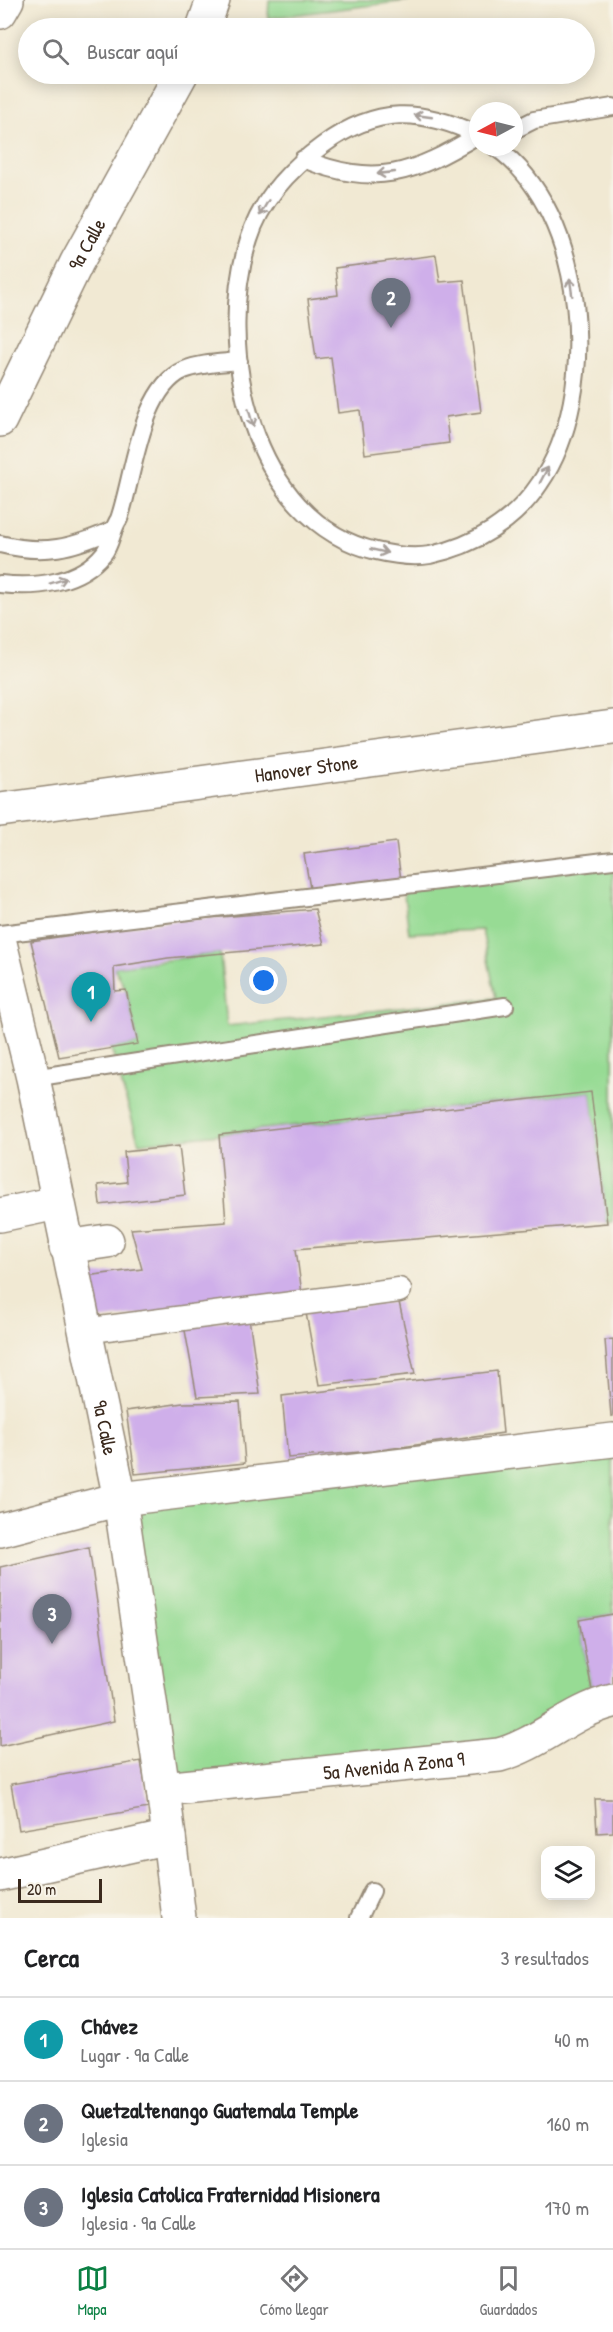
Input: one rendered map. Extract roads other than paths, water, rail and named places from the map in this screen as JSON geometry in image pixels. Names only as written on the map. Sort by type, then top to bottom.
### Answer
[{"type":"street","points":[[0,12],[7,0]]},
{"type":"street","points":[[207,18],[213,0]]},
{"type":"street","name":"9a Calle","points":[[0,420],[77,262],[175,84]]},
{"type":"street","name":"Hanover Stone","points":[[0,810],[613,727]]},
{"type":"street","name":"9a Calle","points":[[0,943],[33,1078],[57,1203],[119,1494],[163,1789],[179,1918]]},
{"type":"street","points":[[0,1215],[57,1203]]},
{"type":"street","points":[[66,1246],[107,1241]]},
{"type":"street","points":[[84,1331],[399,1290]]},
{"type":"street","points":[[0,1530],[119,1494],[613,1440]]},
{"type":"street","name":"5a Avenida A Zona 9","points":[[163,1789],[499,1755],[517,1749],[591,1707],[613,1701]]},
{"type":"street","points":[[0,1875],[169,1838]]},
{"type":"lane","points":[[523,126],[534,120],[613,107]]},
{"type":"lane","points":[[469,131],[452,123],[424,116],[387,115],[351,128],[303,159],[264,206],[249,237],[240,271],[237,303],[239,361],[259,445],[275,476],[299,506],[328,531],[361,547],[395,555],[424,556],[452,550],[482,537],[514,514],[541,483],[560,443],[573,399],[577,362],[574,308],[567,260],[555,222],[533,186],[508,156]]},
{"type":"lane","points":[[303,159],[336,172],[388,174],[438,159],[469,140]]},
{"type":"lane","points":[[0,584],[39,586],[68,578],[90,565],[106,551],[111,530],[125,501],[148,412],[160,388],[184,370],[239,361]]},
{"type":"lane","points":[[0,544],[27,549],[58,549],[79,544],[111,530]]},
{"type":"lane","points":[[0,934],[613,860]]},
{"type":"lane","points":[[33,1078],[505,1006]]},
{"type":"lane","points":[[119,1494],[613,1429]]},
{"type":"lane","points":[[359,1918],[372,1891]]},
{"type":"place","name":"Quetzaltenango Guatemala Temple","points":[[391,328]]},
{"type":"place","name":"Chávez","points":[[91,1022]]},
{"type":"place","name":"Iglesia Catolica Fraternidad Misionera","points":[[52,1644]]}]
